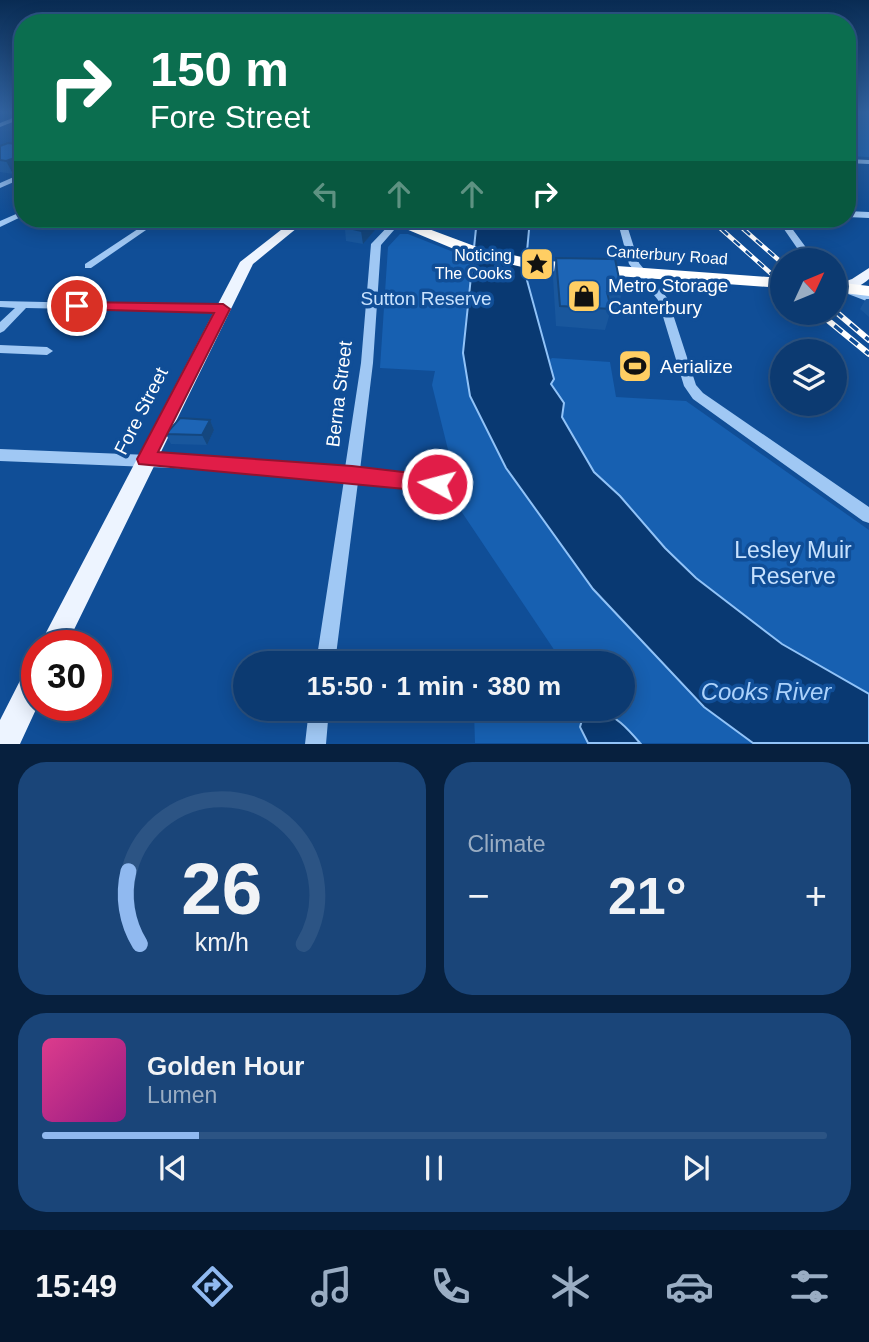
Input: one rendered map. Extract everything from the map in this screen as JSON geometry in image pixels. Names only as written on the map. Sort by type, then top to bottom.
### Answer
[{"type":"highway","name":"Canterbury Road","points":[[413,228],[472,251],[548,267],[770,282]]},
{"type":"highway","points":[[588,269],[629,255]]},
{"type":"highway","points":[[847,288],[869,291]]},
{"type":"main road","name":"Fore Street","points":[[60,630],[247,262],[290,228]]},
{"type":"main road","points":[[847,284],[857,282],[869,272]]},
{"type":"main road","points":[[4,744],[21,709]]},
{"type":"street","points":[[88,266],[145,228]]},
{"type":"street","name":"Berna Street","points":[[328,651],[366,363],[376,244],[387,228]]},
{"type":"street","points":[[623,228],[629,255],[663,299],[690,386],[698,397],[869,516]]},
{"type":"street","points":[[788,228],[802,248]]},
{"type":"street","points":[[847,291],[869,299]]},
{"type":"street","points":[[0,304],[223,309]]},
{"type":"street","points":[[0,329],[23,305]]},
{"type":"street","points":[[0,349],[47,351]]},
{"type":"street","points":[[0,455],[146,459],[352,474],[437,484]]},
{"type":"street","points":[[314,744],[317,721]]},
{"type":"green space","points":[[856,147],[869,147],[869,157],[856,156]]},
{"type":"green space","name":"Sutton Reserve","points":[[400,234],[408,234],[471,259],[463,353],[506,468],[593,589],[704,707],[753,743],[475,743],[474,721],[635,721],[635,651],[555,651],[453,499],[454,474],[432,385],[435,371],[380,368],[388,247]]},
{"type":"green space","name":"Lesley Muir Reserve","points":[[552,358],[610,362],[616,397],[686,401],[869,530],[869,694],[782,644],[696,578],[665,548],[620,496],[594,472],[562,416],[564,403],[551,384],[548,362]]},
{"type":"water","name":"Cooks River","points":[[476,228],[529,228],[525,273],[554,379],[551,384],[564,403],[562,417],[594,472],[696,578],[782,644],[869,694],[869,743],[753,743],[704,707],[593,589],[506,468],[470,396],[463,353]]},
{"type":"water","points":[[582,721],[618,721],[640,743],[588,743],[580,727]]},
{"type":"building","points":[[0,147],[14,147],[14,158],[0,160]]},
{"type":"building","points":[[556,258],[615,259],[622,293],[607,292],[611,309],[560,306]]},
{"type":"building","points":[[180,418],[210,420],[202,435],[166,434]]},
{"type":"railway","points":[[720,228],[770,273]]},
{"type":"railway","points":[[742,228],[770,252]]},
{"type":"railway","points":[[847,321],[869,340]]},
{"type":"railway","points":[[835,326],[869,354]]},
{"type":"place","name":"Noticing The Cooks","points":[[537,264]]},
{"type":"place","name":"Metro Storage Canterbury","points":[[584,296]]},
{"type":"place","name":"Aerialize","points":[[635,366]]},
{"type":"route","points":[[77,306],[223,309],[146,459],[248,465],[437,484]]}]
